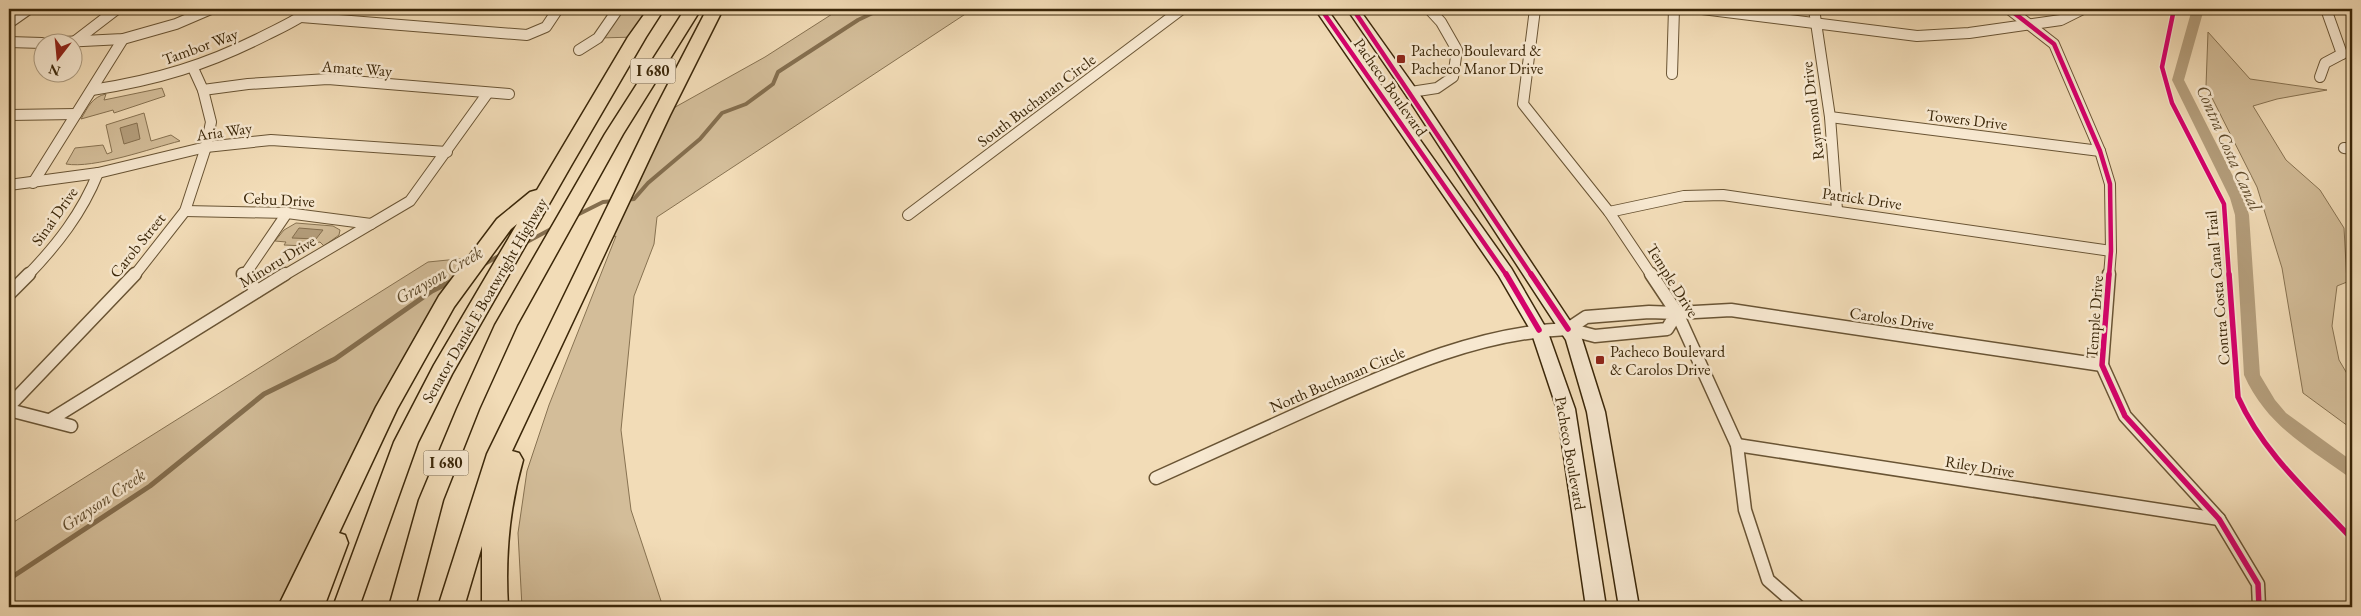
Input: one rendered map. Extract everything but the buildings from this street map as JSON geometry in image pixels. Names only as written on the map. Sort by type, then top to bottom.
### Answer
[{"type":"highway","name":"Senator Daniel E Boatwright Highway","points":[[346,607],[406,442],[442,370],[637,37],[656,9]]},
{"type":"highway","name":"Senator Daniel E Boatwright Highway","points":[[402,607],[431,500],[468,409],[506,325],[614,134],[693,9]]},
{"type":"highway","points":[[451,607],[499,454],[661,115],[715,9]]},
{"type":"highway","points":[[291,607],[387,407],[446,302],[504,224],[549,186]]},
{"type":"highway","points":[[495,607],[493,581],[495,530],[506,476],[536,378]]},
{"type":"highway","points":[[311,607],[387,407]]},
{"type":"main road","name":"Pacheco Boulevard","points":[[1321,9],[1505,272],[1539,330],[1566,409],[1596,607]]},
{"type":"main road","name":"Pacheco Boulevard","points":[[1353,9],[1411,92],[1574,339],[1596,412],[1629,607]]},
{"type":"street","points":[[9,23],[29,9]]},
{"type":"street","points":[[82,36],[117,9]]},
{"type":"street","points":[[82,42],[123,39],[176,24],[211,9]]},
{"type":"street","name":"Tambor Way","points":[[92,90],[142,82],[194,68],[243,48],[301,17],[312,9]]},
{"type":"street","points":[[301,17],[527,36],[546,27],[558,9]]},
{"type":"street","points":[[579,50],[598,38],[618,9]]},
{"type":"street","name":"South Buchanan Circle","points":[[908,215],[1182,9]]},
{"type":"street","points":[[1411,92],[1437,88],[1453,77],[1457,50],[1440,22],[1429,9]]},
{"type":"street","name":"Temple Drive","points":[[1535,9],[1523,104],[1609,212],[1677,313],[1737,445],[1745,510],[1768,580],[1799,607]]},
{"type":"street","points":[[1672,74],[1674,9]]},
{"type":"street","points":[[1702,9],[1917,36],[1969,33],[2030,25],[2060,20],[2083,9]]},
{"type":"street","name":"Raymond Drive","points":[[1814,9],[1830,117],[1837,210]]},
{"type":"street","name":"Temple Drive","points":[[2009,9],[2054,44],[2100,151],[2110,184],[2111,251],[2102,365],[2125,416],[2219,519],[2258,584],[2259,607]]},
{"type":"street","points":[[2320,78],[2325,63],[2347,55],[2326,9]]},
{"type":"street","points":[[33,183],[123,39]]},
{"type":"street","points":[[9,42],[32,43]]},
{"type":"street","name":"Carob Street","points":[[9,406],[127,284],[185,211],[206,147],[211,122],[203,90],[194,68]]},
{"type":"street","name":"Amate Way","points":[[203,90],[248,84],[328,79],[487,94],[508,94]]},
{"type":"street","name":"Minoru Drive","points":[[50,420],[257,291],[410,201],[487,94]]},
{"type":"street","points":[[9,115],[76,114]]},
{"type":"street","name":"Towers Drive","points":[[1830,117],[2100,151]]},
{"type":"street","name":"Aria Way","points":[[9,185],[98,173],[206,147],[271,140],[447,152]]},
{"type":"street","name":"Sinai Drive","points":[[9,294],[44,258],[60,238],[94,184],[98,173]]},
{"type":"street","name":"Patrick Drive","points":[[1609,212],[1684,196],[1723,195],[2111,251]]},
{"type":"street","name":"Cebu Drive","points":[[185,211],[287,214],[371,224]]},
{"type":"street","points":[[257,291],[243,275],[287,214]]},
{"type":"street","name":"Carolos Drive","points":[[1568,329],[1586,317],[1649,312],[1677,313],[1731,310],[2102,365]]},
{"type":"street","name":"Carolos Drive","points":[[1539,330],[1568,329],[1595,336],[1667,328],[1677,313]]},
{"type":"street","name":"North Buchanan Circle","points":[[1156,478],[1397,370],[1453,349],[1539,330]]},
{"type":"street","points":[[9,410],[71,426]]},
{"type":"street","name":"Riley Drive","points":[[1737,445],[2219,519]]},
{"type":"shaded area","points":[[618,9],[656,9],[637,37],[598,38]]},
{"type":"shaded area","points":[[840,9],[973,9],[657,217],[654,244],[634,296],[621,430],[631,510],[663,607],[522,607],[518,533],[527,471],[549,405],[616,236],[601,243],[661,115],[765,57]]},
{"type":"shaded area","points":[[2208,32],[2250,79],[2327,90],[2277,99],[2253,106],[2286,160],[2320,190],[2344,228],[2347,282],[2337,286],[2332,326],[2339,360],[2352,382],[2352,429],[2303,393],[2282,268],[2257,187],[2206,86]]},
{"type":"shaded area","points":[[162,88],[165,96],[114,113],[113,110],[81,119],[91,103],[101,95],[106,94],[104,100]]},
{"type":"shaded area","points":[[144,113],[151,141],[171,135],[180,141],[107,161],[78,165],[66,164],[75,148],[103,145],[107,154],[112,152],[106,125]]},
{"type":"shaded area","points":[[137,123],[140,139],[124,144],[120,128]]},
{"type":"shaded area","points":[[296,223],[333,226],[340,230],[339,235],[324,246],[320,242],[306,246],[284,245],[286,242],[275,241],[284,230]]},
{"type":"shaded area","points":[[299,228],[323,230],[316,239],[292,238]]},
{"type":"shaded area","points":[[478,257],[387,407],[291,607],[9,607],[9,525],[428,262]]},
{"type":"waterway","name":"Grayson Creek","points":[[625,200],[634,199],[648,183],[700,139],[722,113],[746,104],[773,84],[778,72],[858,20],[881,9]]},
{"type":"waterway","name":"Contra Costa Canal","points":[[2198,9],[2178,80],[2237,198],[2242,215],[2252,375],[2259,391],[2281,418],[2308,440],[2352,470]]},
{"type":"waterway","name":"Grayson Creek","points":[[573,217],[603,202],[614,201]]},
{"type":"waterway","name":"Grayson Creek","points":[[525,243],[553,228]]},
{"type":"waterway","name":"Grayson Creek","points":[[483,265],[502,254]]},
{"type":"waterway","name":"Grayson Creek","points":[[9,579],[150,486],[264,394],[335,359],[432,291],[454,280]]},
{"type":"cycle path","points":[[1321,9],[1505,272],[1539,330]]},
{"type":"cycle path","points":[[1353,9],[1568,329]]},
{"type":"cycle path","points":[[2009,9],[2054,44],[2100,151],[2110,184],[2111,251],[2102,365],[2125,416],[2219,519],[2258,584],[2259,607]]},
{"type":"cycle path","name":"Contra Costa Canal Trail","points":[[2174,9],[2162,67],[2172,103],[2224,204],[2238,397],[2246,416],[2272,453],[2352,539]]},
{"type":"place","name":"Pacheco Boulevard & Pacheco Manor Drive","points":[[1401,59]]},
{"type":"place","name":"Pacheco Boulevard & Carolos Drive","points":[[1600,360]]}]
